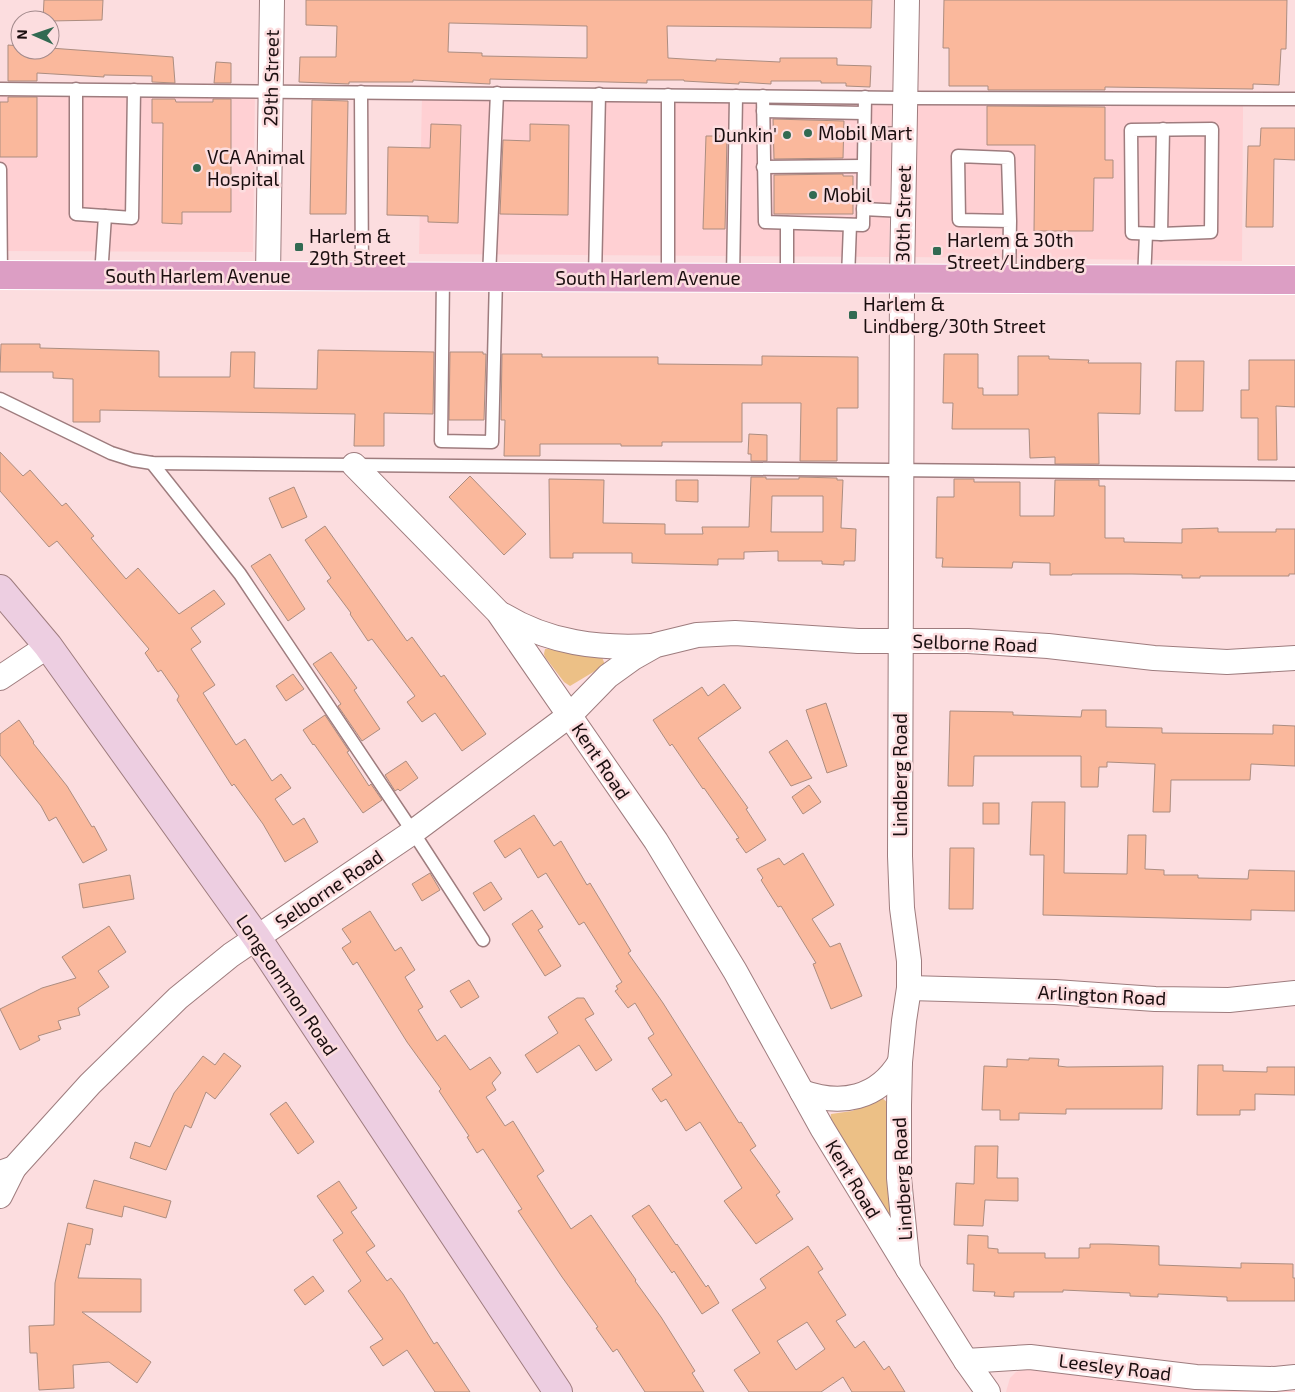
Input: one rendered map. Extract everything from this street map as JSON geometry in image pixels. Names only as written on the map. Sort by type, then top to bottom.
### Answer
[{"type":"main road","name":"South Harlem Avenue","points":[[1,275],[1295,280]]},
{"type":"street","name":"29th Street","points":[[268,276],[272,0]]},
{"type":"street","name":"30th Street","points":[[902,279],[907,0]]},
{"type":"street","name":"Lindberg Road","points":[[902,279],[900,856],[902,908],[909,961],[909,988],[900,1062],[899,1178],[908,1269]]},
{"type":"street","name":"Kent Road","points":[[354,465],[498,612],[570,715],[656,841],[735,971],[802,1092],[908,1269],[988,1392]]},
{"type":"street","name":"Longcommon Road","points":[[0,589],[48,646],[256,938],[558,1392]]},
{"type":"street","name":"Selborne Road","points":[[498,612],[520,626],[561,640],[611,647],[656,646],[698,635],[735,633],[858,641],[968,641],[1018,644],[1154,658],[1227,662],[1295,658]]},
{"type":"street","points":[[0,678],[48,646]]},
{"type":"street","name":"Selborne Road","points":[[0,1196],[7,1171],[90,1084],[178,998],[231,955],[413,832],[570,715],[608,676],[656,646]]},
{"type":"street","name":"Arlington Road","points":[[909,988],[1055,992],[1155,999],[1229,1000],[1295,993]]},
{"type":"street","points":[[802,1092],[818,1098],[832,1099],[858,1096],[884,1083],[900,1062]]},
{"type":"street","name":"Leesley Road","points":[[966,1360],[1030,1357],[1196,1377],[1275,1379],[1295,1377]]},
{"type":"lane","points":[[0,88],[905,98],[1295,99]]},
{"type":"lane","points":[[76,89],[76,214],[132,218],[134,90]]},
{"type":"lane","points":[[360,92],[362,276]]},
{"type":"lane","points":[[443,277],[440,441],[492,442],[497,93]]},
{"type":"lane","points":[[595,278],[599,94]]},
{"type":"lane","points":[[668,95],[668,278]]},
{"type":"lane","points":[[733,278],[736,96]]},
{"type":"lane","points":[[763,96],[765,222],[787,223],[802,219],[831,219],[850,225],[863,225],[865,97]]},
{"type":"lane","points":[[763,111],[864,113]]},
{"type":"lane","points":[[1161,234],[1163,129]]},
{"type":"lane","points":[[1163,129],[1212,129],[1211,232],[1132,233],[1131,130],[1163,129]]},
{"type":"lane","points":[[864,133],[905,134]]},
{"type":"lane","points":[[1009,279],[1010,221],[1008,158],[958,156],[959,220],[1010,221]]},
{"type":"lane","points":[[763,167],[801,171],[830,171],[863,166]]},
{"type":"lane","points":[[0,169],[1,275]]},
{"type":"lane","points":[[863,209],[904,211]]},
{"type":"lane","points":[[101,276],[105,216]]},
{"type":"lane","points":[[787,223],[788,278]]},
{"type":"lane","points":[[848,278],[850,225]]},
{"type":"lane","points":[[1144,280],[1146,234]]},
{"type":"lane","points":[[0,399],[111,453],[133,460],[152,462],[1295,474]]},
{"type":"lane","points":[[152,462],[240,574],[483,940]]},
{"type":"shaded area","points":[[0,85],[255,87],[253,252],[0,251]]},
{"type":"shaded area","points":[[422,95],[892,102],[889,257],[419,254]]},
{"type":"shaded area","points":[[914,102],[1243,105],[1242,261],[911,257]]},
{"type":"shaded area","points":[[545,649],[602,657],[605,665],[570,686],[564,682],[545,657]]},
{"type":"shaded area","points":[[882,1098],[889,1106],[891,1214],[888,1215],[830,1121],[831,1114],[852,1111]]},
{"type":"shaded area","points":[[1033,1368],[1215,1389],[1295,1392],[1006,1392],[1010,1378],[1016,1372]]},
{"type":"building","points":[[44,0],[103,0],[102,20],[60,21],[60,10],[44,10]]},
{"type":"building","points":[[306,0],[872,0],[871,28],[667,26],[668,58],[780,62],[780,58],[837,58],[837,65],[871,66],[870,87],[846,86],[846,83],[821,83],[821,81],[771,81],[771,84],[684,80],[647,80],[647,83],[490,79],[490,84],[413,80],[413,82],[349,82],[349,84],[299,82],[300,57],[336,57],[337,26],[306,25]],"holes":[[[449,23],[587,26],[587,58],[482,56],[482,53],[448,52]]]},
{"type":"building","points":[[944,0],[1287,0],[1286,49],[1281,49],[1279,85],[1253,84],[1253,89],[1105,87],[1105,90],[988,90],[988,86],[949,86],[949,48],[943,48]]},
{"type":"building","points":[[8,45],[10,45],[10,60],[60,60],[60,49],[173,57],[175,83],[152,82],[152,76],[104,75],[104,77],[37,73],[37,81],[8,81]]},
{"type":"building","points":[[216,62],[231,63],[231,83],[214,83]]},
{"type":"building","points":[[8,97],[37,97],[37,157],[0,157],[0,102],[8,102]]},
{"type":"building","name":"VCA Animal Hospital","points":[[152,99],[175,99],[176,102],[213,102],[213,99],[231,99],[231,212],[182,212],[182,224],[162,223],[163,123],[152,123]]},
{"type":"building","points":[[312,100],[348,101],[346,214],[310,214]]},
{"type":"building","points":[[987,106],[1105,107],[1105,160],[1113,160],[1113,178],[1094,178],[1093,231],[1034,231],[1035,145],[987,145]]},
{"type":"building","name":"Mobil Mart","points":[[773,119],[844,121],[843,158],[774,159]]},
{"type":"building","points":[[431,124],[461,125],[458,223],[428,222],[428,216],[387,215],[388,147],[430,148]]},
{"type":"building","points":[[530,124],[569,125],[568,215],[500,214],[503,140],[530,141]]},
{"type":"building","points":[[1261,128],[1295,128],[1295,160],[1274,159],[1273,227],[1246,227],[1248,146],[1260,146]]},
{"type":"building","points":[[706,136],[727,136],[725,229],[703,229]]},
{"type":"building","name":"Mobil","points":[[843,174],[843,176],[853,176],[853,214],[774,214],[774,175]]},
{"type":"building","points":[[1,344],[40,344],[40,348],[159,351],[159,377],[230,377],[231,352],[255,352],[254,388],[317,389],[318,350],[434,352],[433,414],[384,413],[384,446],[354,446],[355,414],[100,410],[100,422],[73,422],[73,379],[53,378],[53,372],[0,372]]},
{"type":"building","points":[[450,352],[483,352],[483,354],[486,354],[484,420],[449,420]]},
{"type":"building","points":[[502,354],[542,354],[542,357],[658,357],[658,364],[762,365],[762,356],[858,357],[858,408],[837,408],[837,461],[800,461],[801,403],[742,403],[742,442],[662,442],[662,446],[540,444],[540,456],[504,456],[505,420],[501,420]]},
{"type":"building","points":[[944,354],[978,354],[978,388],[983,388],[983,395],[1018,395],[1018,356],[1049,356],[1049,359],[1089,360],[1088,363],[1141,363],[1140,414],[1098,413],[1099,464],[1055,464],[1055,457],[1030,458],[1029,429],[952,429],[953,403],[943,403]]},
{"type":"building","points":[[1249,360],[1295,360],[1295,407],[1276,406],[1277,460],[1258,460],[1258,418],[1241,418],[1241,390],[1249,390]]},
{"type":"building","points":[[1176,361],[1204,361],[1203,411],[1175,411]]},
{"type":"building","points":[[749,434],[767,435],[767,461],[751,461],[751,454],[748,454]]},
{"type":"building","points":[[0,452],[23,476],[30,470],[62,506],[66,503],[94,536],[91,538],[126,579],[138,568],[179,614],[214,590],[225,604],[191,628],[201,642],[191,649],[215,685],[203,693],[236,745],[245,739],[272,781],[281,774],[291,788],[275,799],[293,825],[304,818],[318,842],[285,862],[263,824],[234,784],[232,786],[177,700],[179,696],[161,670],[158,672],[145,653],[149,649],[57,541],[49,547],[0,491]]},
{"type":"building","points":[[470,476],[526,534],[504,555],[449,497]]},
{"type":"building","points":[[751,477],[766,477],[766,479],[799,479],[799,477],[837,478],[837,480],[843,480],[841,528],[856,529],[855,561],[844,561],[844,565],[822,564],[822,561],[778,561],[778,551],[744,552],[744,559],[718,559],[718,565],[632,563],[632,553],[573,553],[573,558],[550,558],[549,479],[604,480],[603,523],[665,524],[665,534],[703,534],[702,527],[749,527]],"holes":[[[772,496],[823,496],[823,532],[771,532]]]},
{"type":"building","points":[[954,479],[974,479],[974,482],[1020,482],[1020,516],[1054,516],[1055,480],[1099,480],[1099,486],[1105,486],[1105,538],[1124,538],[1124,542],[1182,543],[1182,529],[1218,528],[1218,532],[1276,532],[1276,529],[1295,529],[1295,574],[1289,574],[1289,576],[1200,576],[1200,578],[1182,578],[1182,575],[1132,574],[1050,575],[1050,563],[1013,562],[1012,568],[942,567],[943,558],[936,558],[937,497],[954,497]]},
{"type":"building","points":[[676,480],[698,480],[698,502],[676,501]]},
{"type":"building","points":[[294,487],[307,517],[282,528],[269,498]]},
{"type":"building","points":[[325,526],[407,641],[412,637],[441,677],[444,675],[486,734],[462,751],[435,713],[422,722],[407,702],[415,696],[372,639],[368,641],[351,613],[327,581],[331,578],[305,540]]},
{"type":"building","points":[[270,554],[305,609],[288,621],[251,566]]},
{"type":"building","points":[[331,652],[357,688],[354,690],[380,729],[362,741],[338,706],[341,704],[313,664]]},
{"type":"building","points":[[293,674],[304,689],[286,701],[276,686]]},
{"type":"building","points":[[724,684],[741,708],[698,738],[748,808],[746,809],[766,840],[746,853],[736,839],[739,838],[672,744],[670,746],[653,720],[702,687],[708,696]]},
{"type":"building","points":[[826,703],[847,766],[827,773],[806,710]]},
{"type":"building","points":[[1082,710],[1106,710],[1106,727],[1162,728],[1162,733],[1273,734],[1273,725],[1295,726],[1295,766],[1251,764],[1250,780],[1171,780],[1170,812],[1153,812],[1155,764],[1107,762],[1107,767],[1099,767],[1098,787],[1081,787],[1081,756],[974,756],[973,786],[948,786],[950,711],[1013,712],[1013,715],[1081,717]]},
{"type":"building","points":[[325,715],[369,786],[371,784],[382,800],[363,813],[303,730]]},
{"type":"building","points":[[19,720],[33,743],[67,786],[92,827],[94,826],[107,850],[83,863],[56,817],[49,821],[41,806],[0,755],[0,734]]},
{"type":"building","points":[[787,740],[812,778],[791,786],[769,752]]},
{"type":"building","points":[[406,761],[418,778],[400,791],[398,789],[395,791],[385,775]]},
{"type":"building","points":[[809,785],[821,802],[803,814],[792,797]]},
{"type":"building","points":[[1032,802],[1065,802],[1064,873],[1127,874],[1128,835],[1146,835],[1145,869],[1164,870],[1164,875],[1198,875],[1198,878],[1248,879],[1249,870],[1295,871],[1295,911],[1251,910],[1251,920],[1043,915],[1044,855],[1030,855]]},
{"type":"building","points":[[983,803],[999,803],[999,824],[983,824]]},
{"type":"building","points":[[534,815],[554,846],[561,841],[587,885],[590,883],[631,951],[628,953],[663,1003],[739,1123],[741,1122],[756,1146],[750,1150],[780,1192],[776,1195],[793,1219],[756,1244],[724,1201],[742,1188],[700,1122],[686,1131],[666,1099],[661,1102],[652,1089],[672,1075],[648,1038],[654,1034],[635,1003],[628,1008],[615,991],[618,989],[616,986],[622,982],[584,922],[579,925],[546,873],[538,878],[520,848],[505,858],[494,841]]},
{"type":"building","points":[[950,848],[974,848],[973,909],[949,909]]},
{"type":"building","points":[[803,853],[834,905],[812,919],[830,947],[840,943],[862,996],[831,1009],[813,964],[816,963],[781,906],[778,907],[761,880],[763,878],[757,869],[779,858],[784,865]]},
{"type":"building","points":[[430,873],[440,890],[422,901],[412,884]]},
{"type":"building","points":[[130,875],[134,899],[83,908],[79,884]]},
{"type":"building","points":[[491,882],[502,899],[484,911],[473,893]]},
{"type":"building","points":[[532,910],[543,927],[538,930],[561,966],[545,976],[512,924]]},
{"type":"building","points":[[370,911],[395,951],[401,947],[415,970],[405,977],[423,1007],[418,1010],[437,1041],[445,1035],[470,1070],[490,1057],[501,1073],[492,1083],[496,1090],[486,1097],[505,1126],[513,1121],[544,1171],[537,1176],[571,1229],[591,1215],[661,1317],[695,1371],[692,1373],[704,1392],[645,1392],[617,1349],[613,1352],[596,1328],[598,1327],[518,1211],[522,1209],[483,1149],[477,1153],[467,1137],[469,1136],[439,1091],[441,1089],[407,1042],[357,962],[353,965],[342,948],[351,942],[342,929]]},
{"type":"building","points":[[109,926],[126,952],[98,971],[109,987],[78,1008],[80,1015],[58,1021],[61,1029],[38,1036],[40,1040],[20,1050],[0,1009],[42,988],[76,978],[62,957]]},
{"type":"building","points":[[469,980],[479,997],[461,1008],[450,991]]},
{"type":"building","points":[[577,998],[584,998],[594,1014],[585,1019],[612,1060],[596,1071],[579,1045],[537,1073],[525,1055],[558,1033],[548,1017]]},
{"type":"building","points":[[224,1053],[241,1066],[215,1099],[206,1092],[191,1128],[185,1125],[166,1170],[130,1158],[135,1142],[150,1147],[174,1093],[203,1056],[215,1065]]},
{"type":"building","points":[[1029,1058],[1059,1059],[1058,1066],[1067,1067],[1163,1066],[1162,1109],[1066,1109],[1066,1114],[1019,1113],[1019,1120],[1000,1120],[1000,1110],[982,1110],[984,1066],[1007,1067],[1007,1059],[1029,1060]]},
{"type":"building","points":[[1198,1065],[1223,1065],[1223,1071],[1267,1072],[1267,1067],[1295,1067],[1295,1095],[1255,1094],[1255,1110],[1240,1110],[1240,1115],[1197,1115]]},
{"type":"building","points":[[286,1102],[314,1142],[298,1154],[270,1114]]},
{"type":"building","points":[[975,1146],[998,1146],[997,1178],[1018,1178],[1018,1201],[985,1200],[983,1226],[954,1225],[956,1183],[974,1184]]},
{"type":"building","points":[[94,1180],[171,1201],[166,1218],[124,1206],[122,1217],[86,1208]]},
{"type":"building","points":[[339,1181],[357,1208],[351,1212],[375,1246],[366,1252],[387,1281],[391,1278],[403,1294],[434,1344],[437,1342],[470,1392],[435,1392],[407,1350],[383,1366],[370,1347],[383,1339],[348,1291],[361,1281],[333,1240],[343,1233],[317,1196]]},
{"type":"building","points":[[649,1205],[706,1287],[708,1285],[719,1303],[702,1314],[674,1271],[672,1273],[632,1216]]},
{"type":"building","points":[[68,1223],[93,1229],[90,1245],[86,1244],[78,1278],[141,1279],[141,1312],[82,1312],[151,1362],[137,1383],[109,1362],[73,1365],[74,1388],[39,1390],[37,1353],[30,1353],[29,1326],[54,1325],[55,1283]]},
{"type":"building","points":[[968,1235],[988,1236],[988,1248],[998,1249],[998,1253],[1045,1253],[1045,1258],[1079,1258],[1079,1248],[1090,1248],[1090,1244],[1109,1244],[1159,1246],[1159,1265],[1241,1268],[1241,1263],[1293,1264],[1295,1301],[1227,1301],[1227,1297],[1158,1294],[1158,1297],[1130,1296],[1130,1293],[1063,1290],[1063,1292],[1014,1292],[1014,1297],[994,1296],[995,1292],[973,1291],[974,1264],[967,1264]]},
{"type":"building","points":[[808,1246],[823,1269],[818,1272],[846,1315],[836,1321],[855,1348],[864,1341],[884,1370],[889,1366],[905,1392],[852,1392],[843,1377],[821,1392],[749,1392],[734,1370],[760,1353],[732,1310],[766,1288],[760,1279]],"holes":[[[807,1322],[825,1349],[796,1370],[777,1341]]]},
{"type":"building","points":[[313,1276],[324,1291],[305,1305],[294,1290]]},
{"type":"place","name":"Mobil Mart","points":[[808,133]]},
{"type":"place","name":"Dunkin'","points":[[787,135]]},
{"type":"place","name":"VCA Animal Hospital","points":[[197,168]]},
{"type":"place","name":"Mobil","points":[[813,195]]},
{"type":"place","name":"Harlem & 29th Street","points":[[299,247]]},
{"type":"place","name":"Harlem & 30th Street/Lindberg","points":[[937,251]]},
{"type":"place","name":"Harlem & Lindberg/30th Street","points":[[853,315]]}]
